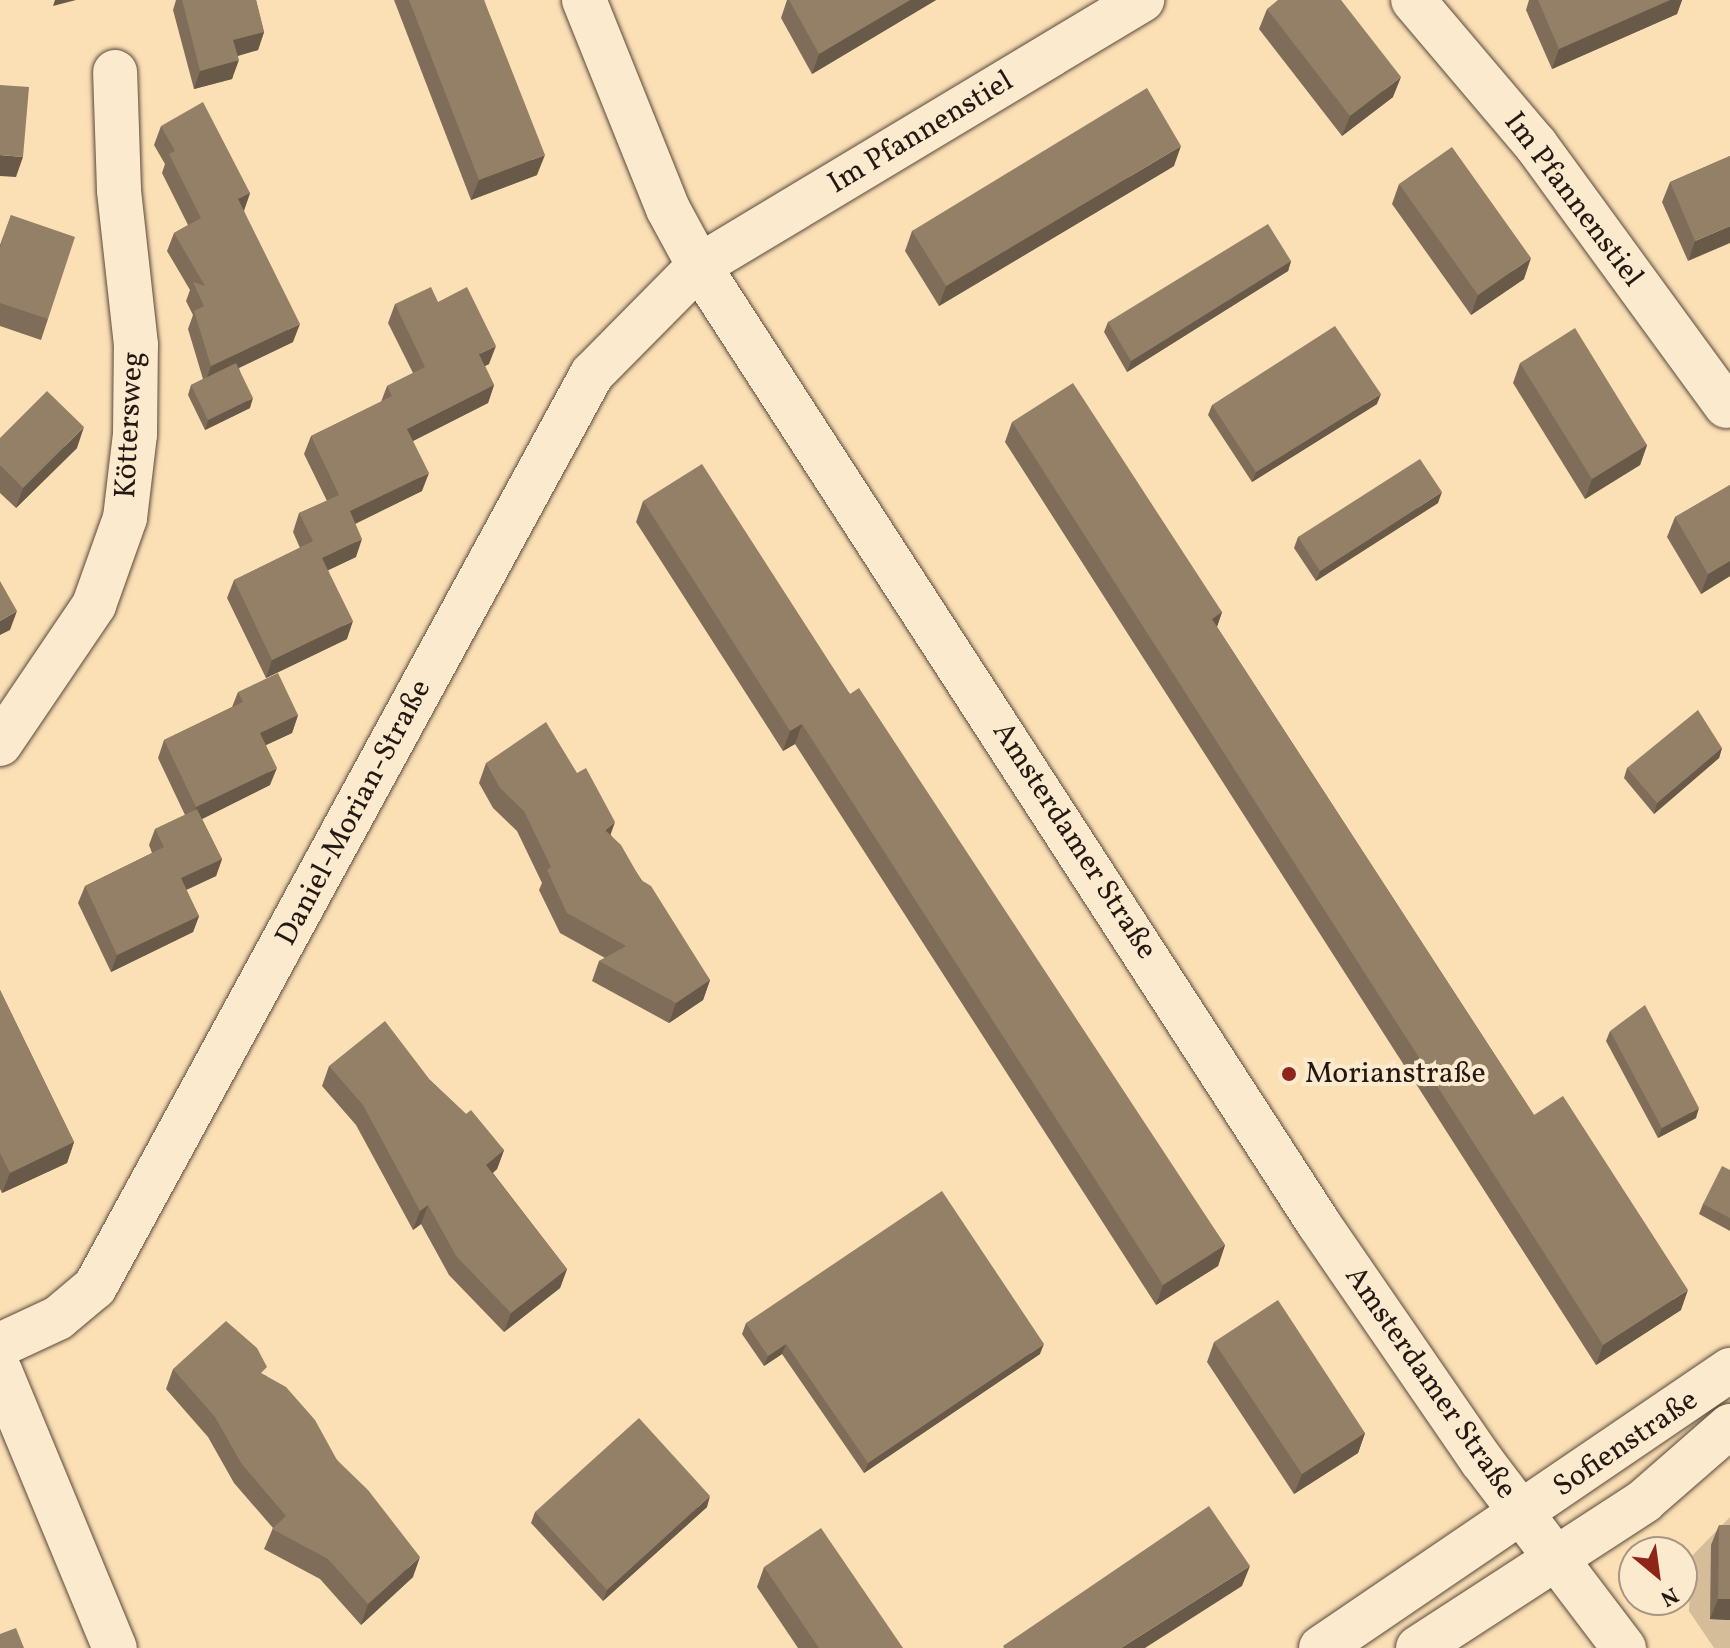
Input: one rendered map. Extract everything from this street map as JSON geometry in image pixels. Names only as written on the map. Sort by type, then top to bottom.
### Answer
[{"type":"street","name":"Amsterdamer Straße","points":[[584,0],[668,209],[699,266],[1319,1224],[1520,1514],[1624,1648]]},
{"type":"street","name":"Im Pfannenstiel","points":[[699,266],[1142,0]]},
{"type":"street","name":"Im Pfannenstiel","points":[[1413,0],[1536,145],[1726,406]]},
{"type":"street","name":"Köttersweg","points":[[0,744],[94,605],[125,518],[135,434],[136,345],[119,190],[115,72]]},
{"type":"street","name":"Daniel-Morian-Straße","points":[[0,1345],[58,1318],[95,1287],[592,374],[699,266]]},
{"type":"street","name":"Sofienstraße","points":[[1321,1648],[1730,1370]]},
{"type":"street","points":[[0,1371],[115,1648]]},
{"type":"street","name":"Sofienstraße","points":[[1418,1648],[1557,1562],[1677,1476],[1730,1426]]},
{"type":"shaded area","points":[[1730,1517],[1730,1648],[1714,1648],[1692,1616],[1698,1616],[1698,1550]]},
{"type":"building","points":[[182,0],[256,0],[264,32],[233,40],[239,60],[200,71]]},
{"type":"building","points":[[409,0],[484,0],[545,155],[479,180]]},
{"type":"building","points":[[789,0],[910,0],[819,54]]},
{"type":"building","points":[[1278,0],[1341,0],[1401,77],[1350,116],[1267,9]]},
{"type":"building","points":[[1538,0],[1670,0],[1559,49]]},
{"type":"building","points":[[0,85],[29,87],[23,157],[0,155]]},
{"type":"building","points":[[1147,88],[1181,146],[946,286],[912,231]]},
{"type":"building","points":[[203,102],[250,193],[238,199],[300,324],[211,366],[194,311],[204,306],[193,282],[205,286],[174,233],[201,218],[169,154],[175,151],[161,126]]},
{"type":"building","points":[[1452,147],[1531,258],[1478,295],[1399,184]]},
{"type":"building","points":[[1730,156],[1730,226],[1695,241],[1670,182]]},
{"type":"building","points":[[11,215],[75,237],[48,319],[0,303],[0,248]]},
{"type":"building","points":[[1268,224],[1291,261],[1131,361],[1108,322]]},
{"type":"building","points":[[431,287],[438,302],[467,287],[496,346],[479,354],[494,385],[407,429],[429,473],[350,511],[362,539],[322,558],[353,621],[272,660],[234,580],[313,541],[299,513],[339,495],[311,436],[392,396],[387,386],[425,367],[395,304]]},
{"type":"building","points":[[1335,326],[1381,394],[1256,472],[1212,405]]},
{"type":"building","points":[[1575,328],[1647,445],[1592,479],[1520,363]]},
{"type":"building","points":[[236,363],[253,398],[208,420],[191,385]]},
{"type":"building","points":[[1073,383],[1222,612],[1212,619],[1534,1115],[1563,1096],[1688,1290],[1603,1345],[1012,422]]},
{"type":"building","points":[[47,391],[84,427],[23,488],[0,465],[0,438]]},
{"type":"building","points":[[1420,459],[1442,492],[1320,571],[1298,537]]},
{"type":"building","points":[[702,464],[850,694],[859,688],[1225,1245],[1163,1285],[802,724],[790,731],[643,501]]},
{"type":"building","points":[[1730,485],[1730,561],[1708,574],[1675,517]]},
{"type":"building","points":[[0,581],[17,611],[0,621]]},
{"type":"building","points":[[278,673],[298,715],[260,733],[277,768],[196,807],[164,740],[243,702],[238,692]]},
{"type":"building","points":[[1698,710],[1722,748],[1657,803],[1627,768]]},
{"type":"building","points":[[546,722],[577,773],[586,768],[615,822],[605,830],[621,845],[641,880],[651,886],[710,980],[676,1003],[599,961],[626,946],[567,913],[547,870],[551,867],[524,811],[500,788],[486,763]]},
{"type":"building","points":[[197,809],[222,859],[181,878],[199,916],[117,955],[85,886],[164,847],[155,829]]},
{"type":"building","points":[[0,990],[74,1142],[10,1173],[0,1153]]},
{"type":"building","points":[[1645,1005],[1699,1108],[1662,1128],[1610,1031]]},
{"type":"building","points":[[385,1021],[430,1080],[466,1114],[471,1110],[504,1150],[486,1165],[567,1269],[511,1313],[456,1256],[428,1205],[420,1211],[363,1105],[329,1066]]},
{"type":"building","points":[[1722,1166],[1730,1170],[1730,1218],[1703,1204]]},
{"type":"building","points":[[942,1191],[1044,1344],[868,1463],[786,1344],[768,1356],[746,1323]]},
{"type":"building","points":[[1278,1300],[1365,1433],[1302,1474],[1214,1342]]},
{"type":"building","points":[[226,1321],[257,1348],[267,1367],[261,1373],[286,1387],[315,1420],[337,1460],[368,1490],[420,1557],[368,1604],[328,1559],[272,1529],[286,1516],[241,1463],[215,1417],[173,1369]]},
{"type":"building","points":[[639,1418],[710,1496],[607,1590],[535,1512]]},
{"type":"building","points":[[1209,1506],[1250,1566],[1121,1648],[1004,1648],[1003,1646]]},
{"type":"building","points":[[1719,1525],[1730,1525],[1730,1599],[1718,1599]]},
{"type":"building","points":[[821,1528],[903,1648],[819,1648],[764,1567]]},
{"type":"building","points":[[16,1628],[24,1648],[0,1648],[0,1634]]},
{"type":"place","name":"Morianstraße","points":[[1289,1074]]}]
